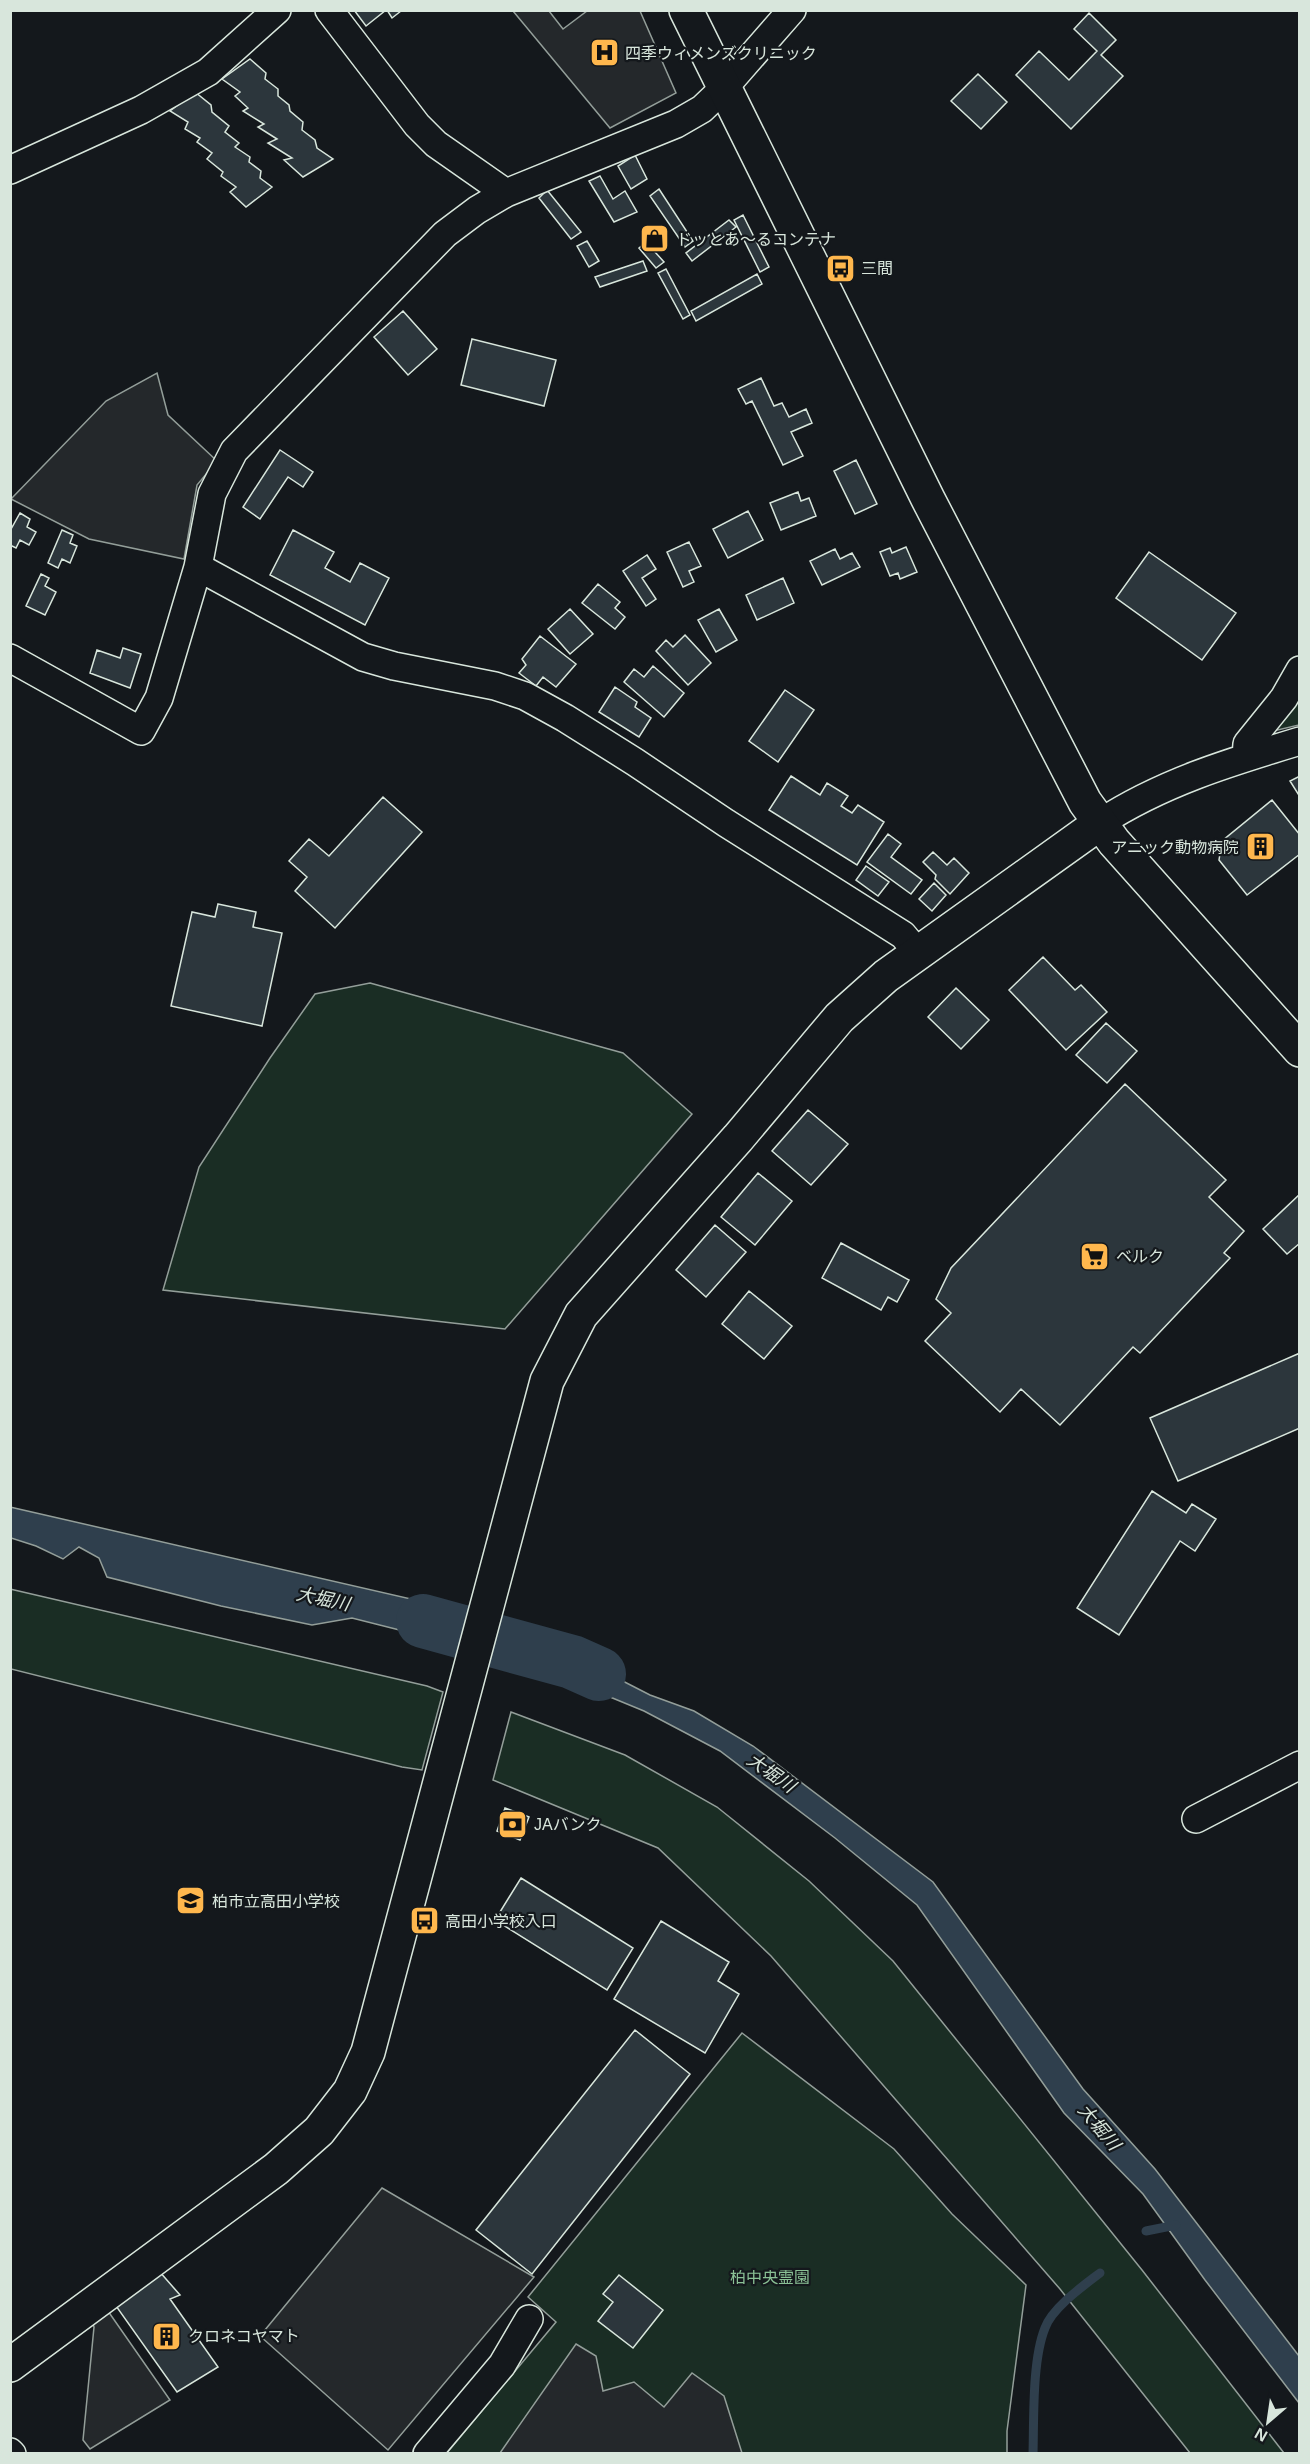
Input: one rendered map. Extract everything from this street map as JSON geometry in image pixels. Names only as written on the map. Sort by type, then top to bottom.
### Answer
[{"type":"street","points":[[10,170],[141,110],[208,72],[277,10]]},
{"type":"street","points":[[329,10],[423,131],[436,144],[506,193]]},
{"type":"street","points":[[686,10],[723,89],[949,540],[1071,777],[1100,823],[1299,1050]]},
{"type":"street","points":[[10,658],[141,731],[159,698],[198,567],[212,494],[234,451],[446,234],[506,193],[676,124],[702,109],[723,89],[792,10]]},
{"type":"street","points":[[198,567],[363,657],[394,666],[495,686],[525,696],[635,762],[735,829],[903,935],[918,953]]},
{"type":"street","points":[[1246,757],[1247,744],[1284,698],[1299,670]]},
{"type":"street","points":[[10,2365],[276,2169],[319,2131],[350,2091],[368,2052],[548,1381],[581,1315],[738,1138],[839,1017],[859,997],[1131,802],[1182,780],[1299,741]]},
{"type":"street","points":[[1197,1819],[1299,1765]]},
{"type":"street","points":[[427,2454],[502,2365],[529,2319]]},
{"type":"green space","points":[[1299,695],[1299,725],[1265,733]]},
{"type":"green space","points":[[370,983],[623,1053],[692,1114],[505,1329],[163,1290],[199,1167],[270,1058],[315,994]]},
{"type":"green space","points":[[10,1589],[427,1686],[443,1692],[422,1770],[402,1767],[11,1669]]},
{"type":"green space","points":[[511,1712],[625,1755],[717,1807],[809,1881],[893,1961],[1142,2270],[1284,2453],[1190,2453],[1060,2289],[771,1956],[658,1848],[493,1780]]},
{"type":"green space","name":"柏中央霊園","points":[[742,2033],[894,2149],[952,2214],[1026,2285],[1007,2431],[1007,2453],[446,2454],[556,2322],[528,2297]]},
{"type":"shaded area","name":"四季ウィメンズクリニック","points":[[513,11],[549,11],[563,29],[587,11],[640,11],[676,93],[610,128]]},
{"type":"shaded area","points":[[157,373],[168,415],[217,461],[197,485],[184,559],[89,539],[11,499],[106,401]]},
{"type":"shaded area","points":[[382,2188],[534,2277],[388,2450],[260,2336]]},
{"type":"shaded area","points":[[101,2301],[170,2400],[90,2449],[83,2440],[94,2327],[89,2312]]},
{"type":"shaded area","points":[[576,2344],[596,2356],[603,2391],[634,2382],[664,2407],[692,2373],[724,2396],[742,2453],[500,2453]]},
{"type":"water","points":[[10,1507],[472,1613],[463,1646],[352,1618],[312,1625],[221,1606],[107,1577],[99,1558],[79,1547],[63,1559],[36,1546],[11,1538]]},
{"type":"water","points":[[533,1635],[650,1695],[694,1711],[753,1746],[933,1882],[1083,2089],[1155,2169],[1299,2356],[1299,2403],[1143,2194],[1064,2113],[917,1905],[835,1838],[720,1751],[644,1711],[525,1662]]},
{"type":"pier","points":[[461,1607],[473,1610],[462,1649],[452,1646]]},
{"type":"building","points":[[354,10],[386,10],[366,26]]},
{"type":"building","points":[[387,10],[400,10],[401,11],[392,18]]},
{"type":"building","points":[[1089,13],[1116,40],[1101,55],[1123,76],[1071,129],[1016,75],[1039,51],[1069,80],[1097,51],[1074,29]]},
{"type":"building","points":[[250,59],[266,73],[265,79],[278,89],[278,96],[303,122],[302,130],[315,140],[317,148],[333,159],[303,177],[284,160],[292,158],[268,143],[277,139],[258,127],[264,124],[243,111],[248,108],[235,96],[240,92],[222,79]]},
{"type":"building","points":[[978,74],[1007,102],[981,129],[951,101]]},
{"type":"building","points":[[195,92],[211,105],[212,112],[229,126],[225,132],[239,143],[235,147],[250,157],[249,162],[261,171],[260,178],[272,187],[246,207],[230,192],[236,187],[221,176],[223,172],[207,159],[212,153],[197,142],[200,138],[185,129],[188,122],[170,111]]},
{"type":"building","points":[[635,155],[647,179],[631,189],[618,166]]},
{"type":"building","points":[[600,176],[613,199],[625,191],[637,212],[614,222],[589,181]]},
{"type":"building","points":[[659,189],[693,241],[685,247],[650,196]]},
{"type":"building","points":[[547,190],[581,232],[571,239],[539,198]]},
{"type":"building","points":[[743,215],[769,267],[760,272],[734,220]]},
{"type":"building","points":[[729,220],[736,227],[692,261],[686,253]]},
{"type":"building","points":[[587,241],[599,261],[589,267],[577,246]]},
{"type":"building","points":[[646,242],[664,262],[656,268],[639,248]]},
{"type":"building","points":[[643,261],[647,271],[600,287],[595,277]]},
{"type":"building","points":[[666,269],[690,315],[683,319],[658,273]]},
{"type":"building","points":[[757,274],[762,284],[696,321],[691,311]]},
{"type":"building","points":[[403,311],[437,349],[408,375],[374,337]]},
{"type":"building","points":[[472,339],[556,360],[544,406],[461,385]]},
{"type":"building","points":[[761,378],[774,406],[782,403],[789,417],[806,409],[812,423],[791,432],[803,456],[783,465],[752,401],[746,404],[738,389]]},
{"type":"building","points":[[280,450],[313,472],[303,487],[288,477],[260,519],[243,507]]},
{"type":"building","points":[[856,460],[877,504],[855,514],[834,471]]},
{"type":"building","points":[[798,492],[801,501],[809,498],[816,516],[781,530],[770,503]]},
{"type":"building","points":[[748,511],[763,540],[728,558],[713,529]]},
{"type":"building","points":[[20,513],[30,519],[27,527],[36,532],[29,545],[20,540],[16,548],[10,545],[10,531]]},
{"type":"building","points":[[62,530],[73,535],[70,543],[77,546],[70,563],[62,559],[58,568],[48,563]]},
{"type":"building","points":[[293,530],[334,552],[325,568],[350,582],[360,563],[389,578],[365,625],[270,575]]},
{"type":"building","points":[[689,542],[701,566],[689,571],[694,582],[683,587],[667,552]]},
{"type":"building","points":[[906,547],[917,572],[900,579],[898,573],[890,576],[880,552],[890,548],[892,553]]},
{"type":"building","points":[[835,549],[840,559],[852,553],[860,567],[822,585],[810,561]]},
{"type":"building","points":[[1149,552],[1236,613],[1202,660],[1116,598]]},
{"type":"building","points":[[647,555],[656,569],[642,578],[656,599],[646,606],[623,571]]},
{"type":"building","points":[[41,574],[49,578],[45,586],[56,592],[45,615],[26,606]]},
{"type":"building","points":[[783,578],[794,603],[757,620],[746,595]]},
{"type":"building","points":[[598,584],[620,602],[615,608],[625,617],[615,629],[582,603]]},
{"type":"building","points":[[570,609],[593,634],[570,654],[548,629]]},
{"type":"building","points":[[719,609],[737,640],[716,652],[698,620]]},
{"type":"building","points":[[685,635],[711,663],[688,685],[656,651],[666,640],[673,647]]},
{"type":"building","points":[[540,636],[576,664],[556,687],[543,677],[536,686],[519,673],[526,665],[522,659]]},
{"type":"building","points":[[123,648],[141,654],[130,688],[90,673],[97,650],[120,658]]},
{"type":"building","points":[[653,666],[684,693],[664,717],[624,682],[634,669],[644,677]]},
{"type":"building","points":[[615,687],[637,702],[635,707],[651,718],[639,737],[599,712]]},
{"type":"building","points":[[785,690],[814,710],[778,762],[749,741]]},
{"type":"building","points":[[791,776],[820,795],[827,783],[848,796],[841,806],[852,813],[858,805],[884,822],[857,865],[769,810]]},
{"type":"building","points":[[1300,776],[1300,797],[1290,781]]},
{"type":"building","points":[[383,797],[422,832],[335,928],[295,891],[307,877],[289,861],[309,839],[329,856]]},
{"type":"building","name":"アニック動物病院","points":[[1272,800],[1300,835],[1300,854],[1247,895],[1219,860],[1222,841]]},
{"type":"building","points":[[888,834],[901,844],[891,857],[922,880],[911,894],[867,862]]},
{"type":"building","points":[[933,852],[947,865],[954,858],[969,873],[950,894],[923,862]]},
{"type":"building","points":[[866,866],[889,882],[878,896],[856,880]]},
{"type":"building","points":[[934,883],[946,895],[932,911],[919,899]]},
{"type":"building","points":[[218,904],[256,912],[253,927],[282,933],[262,1026],[171,1006],[192,912],[215,917]]},
{"type":"building","points":[[1043,957],[1075,990],[1081,985],[1107,1012],[1066,1050],[1009,990]]},
{"type":"building","points":[[956,988],[989,1020],[961,1049],[928,1017]]},
{"type":"building","points":[[1106,1023],[1137,1051],[1107,1083],[1076,1055]]},
{"type":"building","name":"ベルク","points":[[1125,1084],[1226,1180],[1209,1197],[1244,1231],[1224,1253],[1230,1258],[1140,1353],[1133,1347],[1060,1425],[1021,1389],[1000,1412],[925,1341],[951,1313],[936,1299],[951,1268]]},
{"type":"building","points":[[808,1110],[848,1144],[811,1185],[772,1151]]},
{"type":"building","points":[[758,1173],[792,1201],[755,1245],[721,1217]]},
{"type":"building","points":[[1300,1194],[1300,1243],[1287,1254],[1263,1229]]},
{"type":"building","points":[[715,1225],[746,1252],[706,1297],[676,1270]]},
{"type":"building","points":[[841,1243],[909,1280],[897,1302],[888,1297],[881,1310],[822,1278]]},
{"type":"building","points":[[749,1291],[792,1326],[764,1359],[722,1324]]},
{"type":"building","points":[[1300,1353],[1300,1428],[1178,1481],[1150,1418]]},
{"type":"building","points":[[1152,1491],[1186,1513],[1192,1504],[1216,1519],[1195,1551],[1180,1541],[1119,1635],[1077,1608]]},
{"type":"building","name":"JAバンク","points":[[505,1808],[529,1817],[520,1840],[497,1831]]},
{"type":"building","points":[[521,1878],[633,1948],[607,1990],[495,1920]]},
{"type":"building","points":[[661,1921],[729,1962],[718,1981],[739,1994],[705,2053],[614,1999]]},
{"type":"building","points":[[635,2030],[690,2074],[532,2274],[476,2230]]},
{"type":"building","name":"クロネコヤマト","points":[[159,2271],[180,2295],[170,2299],[218,2367],[177,2392],[116,2306]]},
{"type":"building","points":[[619,2275],[663,2310],[633,2348],[598,2321],[613,2302],[603,2294]]},
{"type":"waterway","name":"大堀川","points":[[423,1621],[572,1662],[599,1674]]},
{"type":"waterway","points":[[1146,2231],[1176,2225]]},
{"type":"waterway","points":[[1033,2454],[1036,2373],[1045,2328],[1061,2305],[1100,2273]]},
{"type":"place","name":"四季ウィメンズクリニック","points":[[604,53]]},
{"type":"place","name":"ドッとあ〜るコンテナ","points":[[655,239]]},
{"type":"place","name":"三間","points":[[840,268]]},
{"type":"place","name":"アニック動物病院","points":[[1260,847]]},
{"type":"place","name":"ベルク","points":[[1095,1256]]},
{"type":"place","name":"JAバンク","points":[[513,1824]]},
{"type":"place","name":"柏市立高田小学校","points":[[191,1901]]},
{"type":"place","name":"高田小学校入口","points":[[424,1921]]},
{"type":"place","name":"クロネコヤマト","points":[[167,2336]]}]
